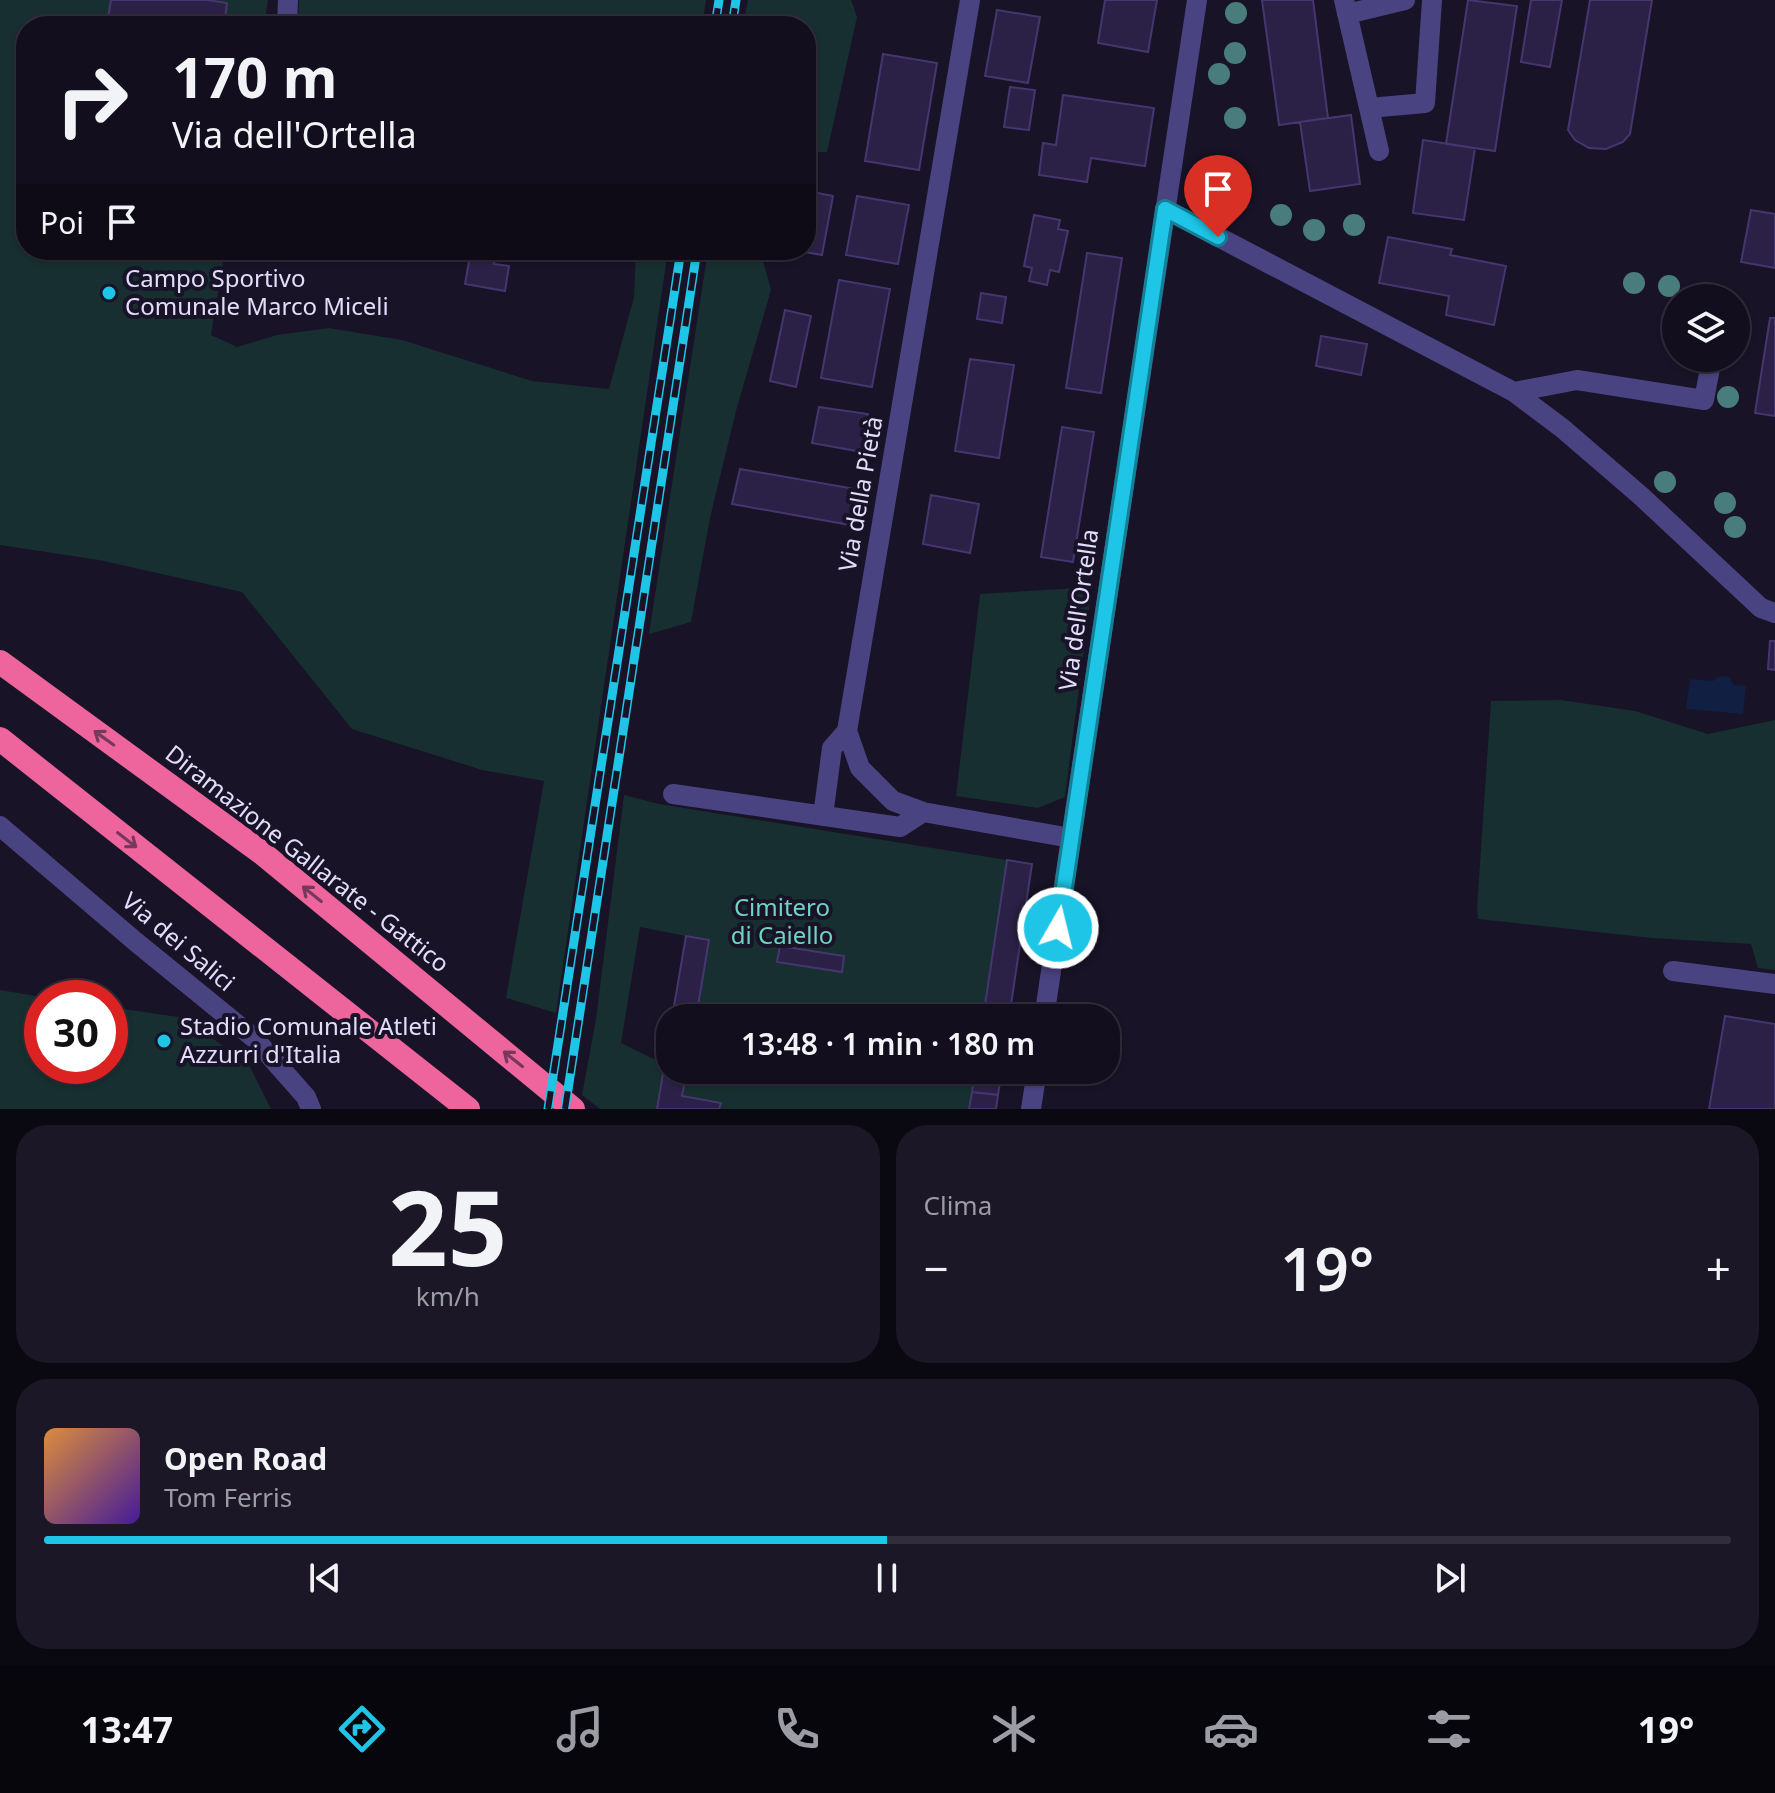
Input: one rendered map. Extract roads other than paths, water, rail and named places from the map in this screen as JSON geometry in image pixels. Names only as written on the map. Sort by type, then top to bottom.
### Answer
[{"type":"highway","name":"Diramazione Gallarate - Gattico","points":[[0,662],[262,853],[573,1109]]},
{"type":"highway","points":[[0,739],[468,1109]]},
{"type":"street","name":"Via della Pietà","points":[[970,0],[847,731],[860,768],[893,801],[923,812],[1071,838]]},
{"type":"street","name":"Via dell'Ortella","points":[[1046,1004],[1197,0]]},
{"type":"street","points":[[1379,151],[1345,7],[1405,0]]},
{"type":"street","points":[[1369,108],[1425,103],[1432,0]]},
{"type":"street","points":[[1165,209],[1514,392],[1562,428],[1641,496],[1761,608],[1775,613]]},
{"type":"street","points":[[1514,392],[1577,380],[1704,400],[1709,372]]},
{"type":"street","points":[[823,816],[832,748],[847,731]]},
{"type":"street","points":[[673,794],[900,827],[923,812]]},
{"type":"street","name":"Via dei Salici","points":[[0,826],[254,1038],[306,1097],[311,1109]]},
{"type":"street","points":[[1673,971],[1775,984]]},
{"type":"street","points":[[1031,1109],[1035,1084]]},
{"type":"water","points":[[1723,676],[1729,677],[1734,685],[1746,686],[1743,714],[1686,709],[1690,679],[1713,681]]},
{"type":"railway","points":[[717,16],[719,0]]},
{"type":"railway","points":[[734,16],[736,0]]},
{"type":"railway","points":[[548,1109],[679,260]]},
{"type":"railway","points":[[565,1109],[695,260]]},
{"type":"place","name":"Campo Sportivo Comunale Marco Miceli","points":[[109,293]]},
{"type":"place","name":"Stadio Comunale Atleti Azzurri d'Italia","points":[[164,1041]]},
{"type":"park label","name":"Cimitero di Caiello","points":[[782,922]]}]
